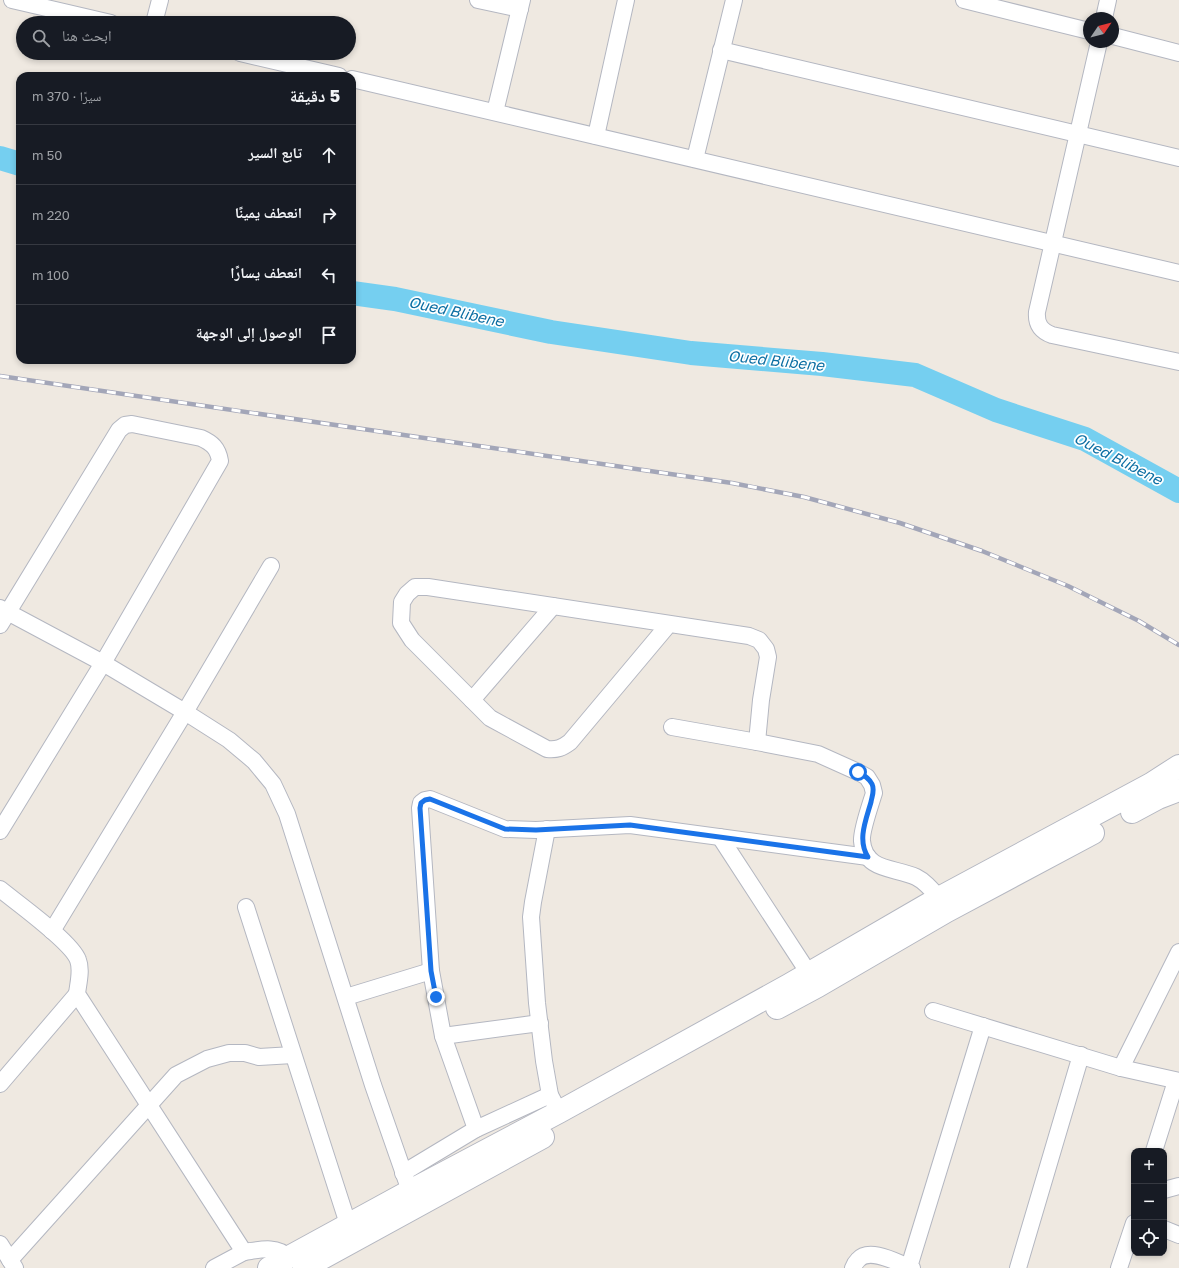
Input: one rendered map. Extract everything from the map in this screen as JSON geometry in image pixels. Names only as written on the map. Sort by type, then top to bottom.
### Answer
[{"type":"main road","points":[[287,1264],[813,978],[939,898],[1151,784],[1176,776]]},
{"type":"main road","points":[[287,1264],[348,1224],[407,1182],[555,1103],[813,978],[947,911],[1158,798],[1176,776]]},
{"type":"street","points":[[12,0],[81,16]]},
{"type":"street","points":[[156,16],[160,0]]},
{"type":"street","points":[[478,0],[521,5],[495,112]]},
{"type":"street","points":[[596,136],[626,0]]},
{"type":"street","points":[[694,159],[734,0]]},
{"type":"street","points":[[964,0],[1083,30]]},
{"type":"street","points":[[1105,12],[1108,0]]},
{"type":"street","points":[[1119,38],[1179,53]]},
{"type":"street","points":[[1098,48],[1037,312],[1038,324],[1046,333],[1052,335],[1179,362]]},
{"type":"street","points":[[721,50],[1179,158]]},
{"type":"street","points":[[270,60],[322,72]]},
{"type":"street","points":[[356,80],[1179,272]]},
{"type":"street","points":[[0,831],[103,663],[220,461],[218,452],[211,442],[201,438],[132,424],[125,425],[118,430],[3,615],[103,663],[230,740],[254,761],[273,784],[287,814],[373,1085],[407,1182],[476,1129],[555,1103],[544,1061],[531,917],[547,830]]},
{"type":"street","points":[[52,931],[272,566]]},
{"type":"street","points":[[669,624],[570,742],[564,747],[556,750],[547,749],[490,718],[412,640],[401,623],[402,602],[407,594],[415,587],[428,587],[749,636],[759,640],[766,649],[768,657],[761,700],[757,742]]},
{"type":"street","points":[[472,700],[553,606]]},
{"type":"street","points":[[672,728],[818,754],[867,777],[872,785],[874,793],[862,840],[868,857],[872,862],[884,869],[921,880],[926,883],[939,898]]},
{"type":"street","points":[[476,1129],[443,1036],[431,971],[420,808],[421,803],[425,800],[430,799],[505,829],[547,830],[630,825],[868,857]]},
{"type":"street","points":[[720,837],[813,978]]},
{"type":"street","points":[[0,889],[52,931],[74,952],[80,970],[77,994],[0,1084]]},
{"type":"street","points":[[246,907],[348,1224]]},
{"type":"street","points":[[1121,1068],[1174,972],[1179,952]]},
{"type":"street","points":[[346,997],[431,971]]},
{"type":"street","points":[[77,994],[244,1252]]},
{"type":"street","points":[[933,1011],[1121,1068],[1177,1081],[1155,1148]]},
{"type":"street","points":[[443,1036],[540,1023]]},
{"type":"street","points":[[852,1268],[858,1259],[867,1255],[876,1255],[910,1268],[983,1026]]},
{"type":"street","points":[[0,1244],[12,1264],[148,1105],[176,1075],[207,1059],[229,1053],[245,1052],[259,1057],[293,1055]]},
{"type":"street","points":[[1018,1268],[1081,1055]]},
{"type":"street","points":[[1167,1189],[1179,1186]]},
{"type":"street","points":[[1167,1230],[1179,1235]]},
{"type":"street","points":[[1119,1268],[1131,1231]]},
{"type":"street","points":[[214,1268],[244,1252],[275,1250],[282,1252],[287,1264]]},
{"type":"waterway","name":"Oued Blibene","points":[[0,158],[16,163]]},
{"type":"waterway","name":"Oued Blibene","points":[[356,294],[395,299],[551,332],[691,353],[822,364],[915,375],[996,410],[1085,439],[1179,491]]},
{"type":"railway","points":[[0,376],[732,483],[804,497],[900,523],[982,551],[1068,586],[1139,621],[1179,645]]},
{"type":"route","points":[[436,997],[431,971],[420,808],[421,803],[425,800],[430,799],[505,829],[536,830],[630,825],[868,857],[862,840],[865,822],[874,793],[872,785],[867,777],[858,772]]}]
